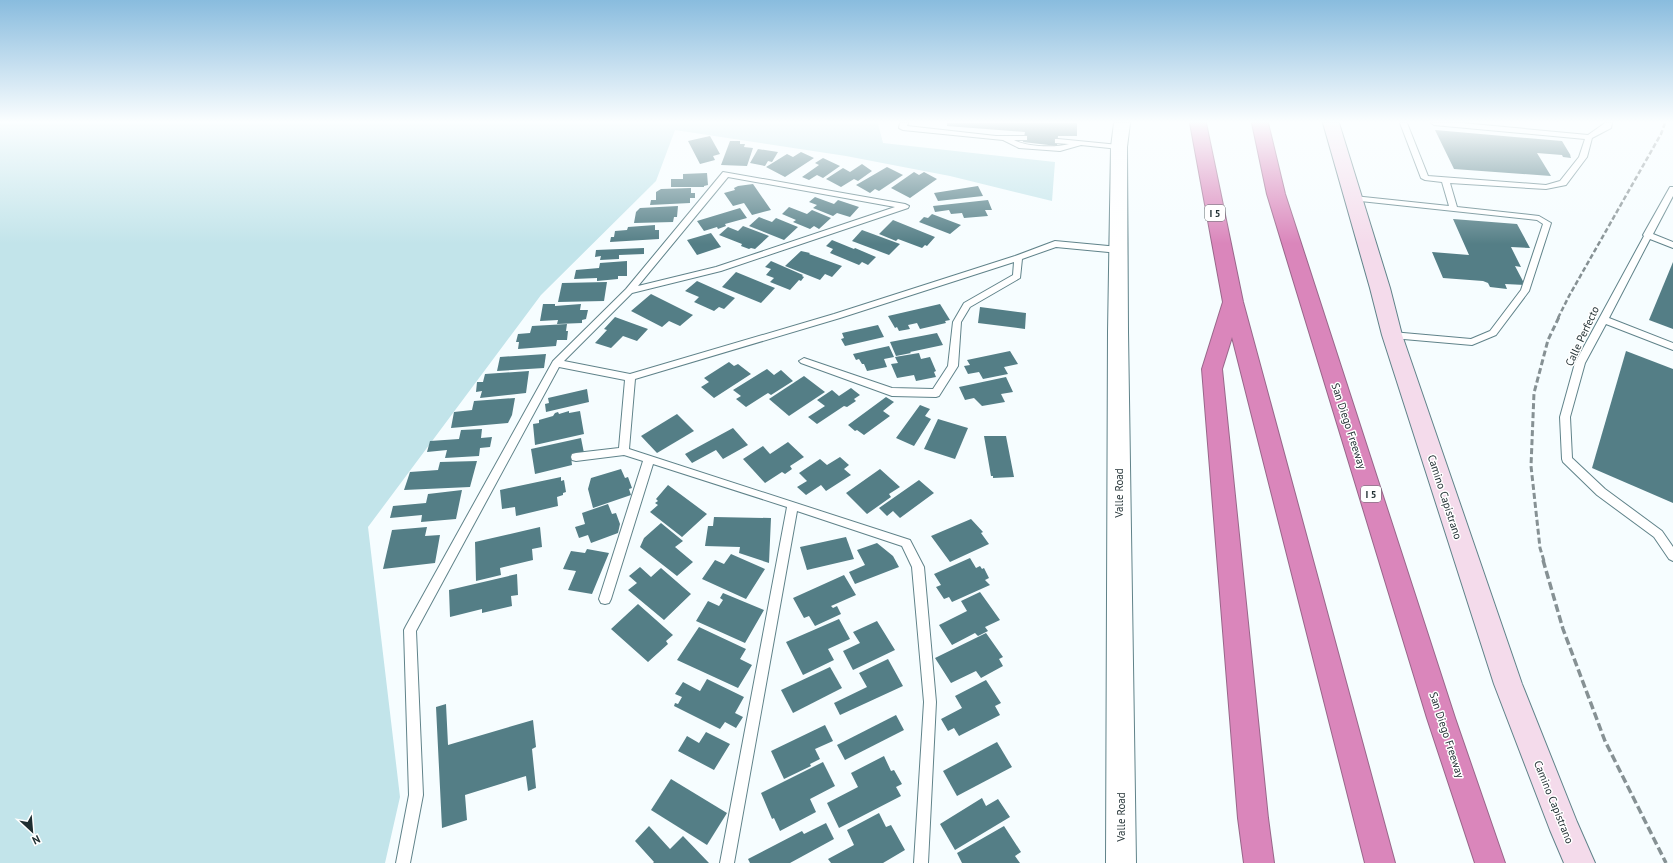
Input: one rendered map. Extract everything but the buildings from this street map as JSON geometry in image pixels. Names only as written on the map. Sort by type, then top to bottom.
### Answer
[{"type":"highway","name":"I 5","points":[[1206,163],[1233,302],[1380,863]]},
{"type":"highway","name":"San Diego Freeway","points":[[1269,163],[1276,194],[1441,718],[1490,863]]},
{"type":"highway","points":[[1233,302],[1212,369],[1253,818],[1259,863]]},
{"type":"main road","name":"Camino Capistrano","points":[[1343,163],[1380,288],[1392,335],[1508,684],[1565,830],[1580,863]]},
{"type":"street","name":"Valle Road","points":[[1119,163],[1121,863]]},
{"type":"lane","points":[[1419,163],[1425,178],[1546,187],[1563,183],[1578,163]]},
{"type":"lane","points":[[403,863],[416,795],[410,630],[556,363],[629,291],[726,174],[905,206],[718,269],[629,291]]},
{"type":"lane","points":[[1444,180],[1454,209]]},
{"type":"lane","name":"Calle Perfecto","points":[[1672,553],[1658,534],[1600,492],[1567,459],[1565,417],[1580,363],[1673,189]]},
{"type":"lane","points":[[1354,198],[1539,218],[1547,224],[1525,291],[1494,333],[1472,342],[1392,335]]},
{"type":"lane","points":[[1648,235],[1673,245]]},
{"type":"lane","points":[[556,363],[630,377],[836,316],[1018,258],[1055,244],[1119,250]]},
{"type":"lane","points":[[804,361],[892,392],[936,393],[953,366],[958,322],[966,305],[1017,276],[1018,258]]},
{"type":"lane","points":[[1603,319],[1673,346]]},
{"type":"lane","points":[[624,451],[630,377]]},
{"type":"lane","points":[[576,457],[624,451],[906,543],[918,567],[930,702],[921,863]]},
{"type":"lane","points":[[605,599],[650,459]]},
{"type":"lane","points":[[727,863],[793,505]]},
{"type":"shaded area","points":[[0,163],[663,163],[656,181],[541,295],[368,527],[400,797],[385,863],[0,863]]},
{"type":"shaded area","points":[[884,163],[1055,163],[1052,201],[950,176]]},
{"type":"railway","points":[[1558,318],[1644,163]]},
{"type":"railway","points":[[1544,561],[1540,548],[1531,466],[1534,393],[1548,340],[1559,317]]},
{"type":"railway","points":[[1543,560],[1563,629],[1605,741],[1666,863]]}]
